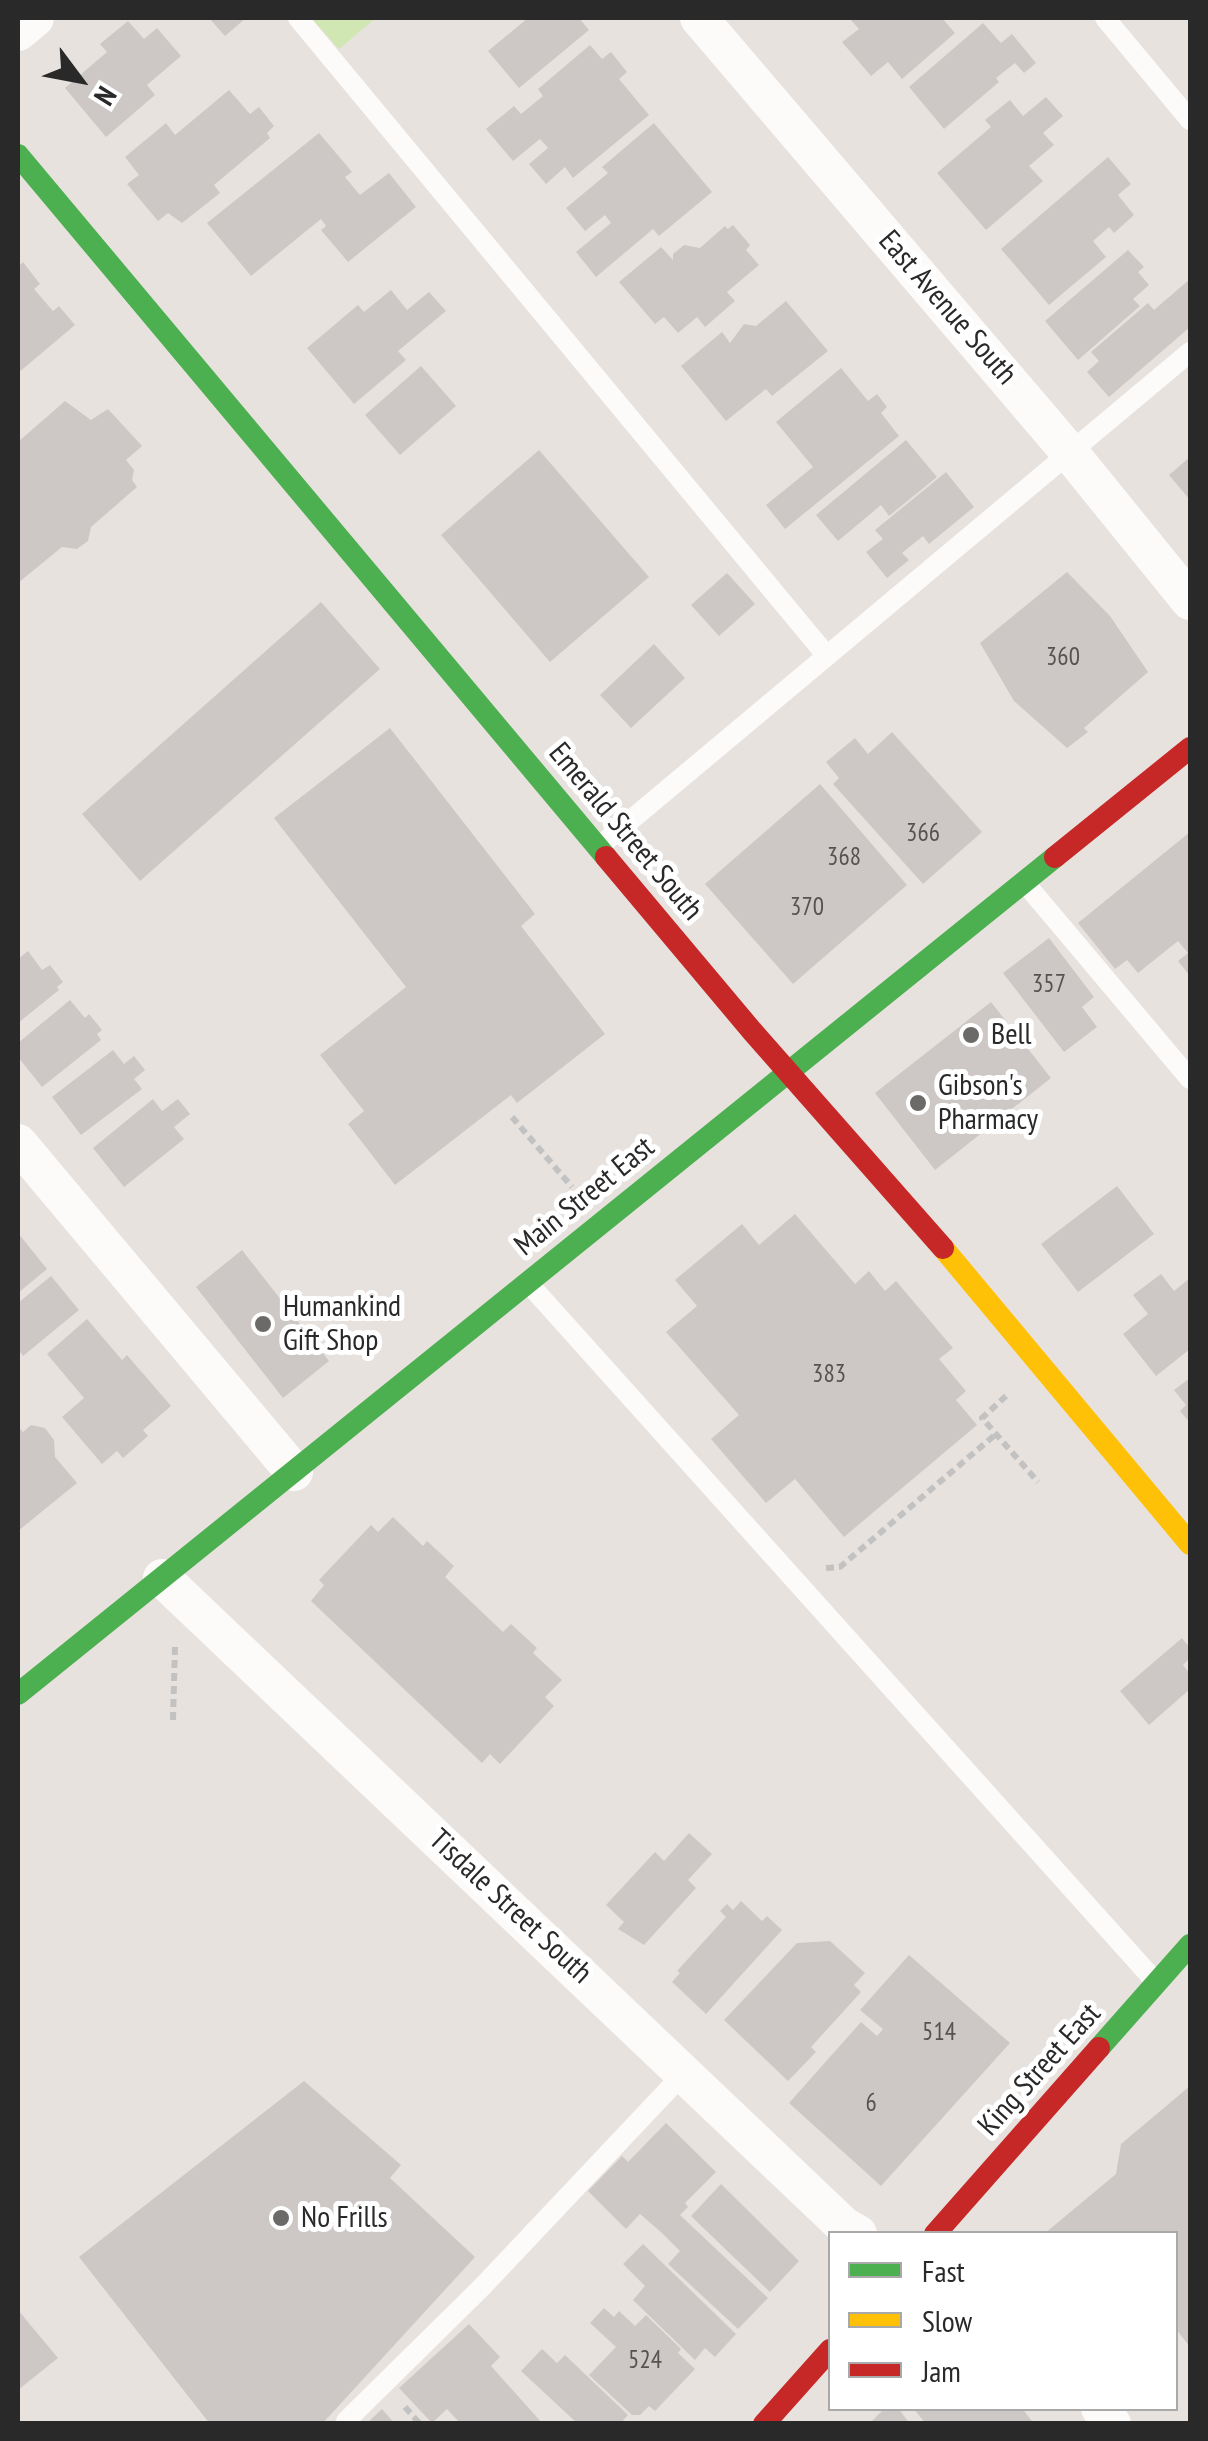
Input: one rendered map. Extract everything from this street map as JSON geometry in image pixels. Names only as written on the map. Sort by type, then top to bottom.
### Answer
[{"type":"main road","name":"Emerald Street South","points":[[18,155],[786,1072],[942,1248],[1190,1544]]},
{"type":"main road","name":"Main Street East","points":[[18,1694],[1190,748]]},
{"type":"main road","name":"King Street East","points":[[938,2231],[1190,1945]]},
{"type":"main road","points":[[764,2424],[828,2352]]},
{"type":"street","points":[[18,32],[34,18]]},
{"type":"street","name":"East Avenue South","points":[[699,18],[1070,452],[1190,601]]},
{"type":"street","points":[[18,1143],[294,1472]]},
{"type":"street","name":"Tisdale Street South","points":[[162,1578],[853,2231]]},
{"type":"lane","points":[[298,18],[827,656]]},
{"type":"lane","points":[[1104,18],[1190,120]]},
{"type":"lane","points":[[599,846],[1190,352]]},
{"type":"lane","points":[[1024,882],[1190,1078]]},
{"type":"lane","points":[[528,1282],[1157,1983]]},
{"type":"lane","points":[[346,2421],[482,2287],[685,2072]]},
{"type":"path","points":[[512,1117],[602,1222]]},
{"type":"path","points":[[1038,1482],[982,1418],[1041,1366]]},
{"type":"path","points":[[789,1573],[840,1567],[996,1434]]},
{"type":"path","points":[[172,1720],[176,1636],[202,1616]]},
{"type":"path","points":[[405,2407],[420,2424]]},
{"type":"green space","points":[[311,18],[376,18],[339,49]]},
{"type":"building","points":[[209,18],[246,18],[225,36]]},
{"type":"building","points":[[528,18],[579,18],[589,30],[519,88],[488,51]]},
{"type":"building","points":[[849,18],[942,18],[955,33],[902,79],[888,62],[871,76],[842,42],[859,29]]},
{"type":"building","points":[[128,21],[144,39],[157,28],[181,56],[147,85],[155,95],[106,137],[65,88],[107,52],[100,44]]},
{"type":"building","points":[[983,23],[1001,43],[1012,34],[1036,63],[1024,73],[1015,63],[996,78],[999,82],[944,129],[909,87]]},
{"type":"building","points":[[590,45],[602,59],[611,52],[627,72],[619,79],[649,115],[573,178],[565,167],[546,184],[529,164],[548,148],[540,139],[513,161],[486,129],[514,106],[521,114],[543,96],[538,89]]},
{"type":"building","points":[[229,90],[250,114],[259,107],[274,126],[267,133],[270,138],[214,185],[220,193],[182,223],[168,213],[158,221],[127,184],[139,175],[125,157],[166,123],[175,135]]},
{"type":"building","points":[[1046,97],[1063,116],[1043,133],[1054,145],[1029,166],[1043,181],[986,230],[937,173],[991,127],[985,120],[1010,100],[1023,116]]},
{"type":"building","points":[[654,123],[712,192],[659,236],[653,229],[596,277],[576,252],[611,223],[605,215],[585,231],[566,208],[608,173],[602,167]]},
{"type":"building","points":[[319,133],[352,172],[345,177],[360,195],[389,173],[416,207],[348,262],[321,230],[326,226],[321,219],[251,276],[207,223]]},
{"type":"building","points":[[1108,157],[1131,184],[1118,195],[1134,215],[1114,233],[1109,227],[1093,241],[1106,257],[1049,305],[1001,249]]},
{"type":"building","points":[[733,225],[750,245],[746,250],[759,265],[727,292],[735,301],[705,327],[697,317],[678,333],[664,317],[655,324],[619,282],[661,247],[673,260],[673,254],[684,245],[700,248],[725,226],[728,229]]},
{"type":"building","points":[[1128,250],[1144,267],[1138,272],[1149,285],[1133,299],[1140,306],[1078,360],[1045,321]]},
{"type":"building","points":[[23,262],[40,284],[34,289],[53,311],[59,306],[75,325],[18,373],[18,267]]},
{"type":"building","points":[[1190,279],[1190,327],[1109,397],[1087,372],[1099,361],[1091,352],[1148,303],[1154,310]]},
{"type":"building","points":[[391,290],[407,310],[429,292],[446,311],[398,351],[406,360],[354,404],[307,348],[358,305],[364,312]]},
{"type":"building","points":[[786,301],[828,351],[772,396],[766,389],[726,421],[681,366],[722,332],[730,343],[744,324],[756,326]]},
{"type":"building","points":[[421,366],[456,406],[400,455],[365,415]]},
{"type":"building","points":[[841,368],[868,401],[877,394],[887,407],[881,413],[899,436],[785,529],[766,505],[813,467],[776,422]]},
{"type":"building","points":[[65,401],[91,420],[108,409],[142,446],[126,460],[134,470],[132,480],[137,487],[91,527],[88,541],[77,549],[62,547],[18,583],[18,442]]},
{"type":"building","points":[[906,440],[937,477],[889,516],[881,505],[838,541],[816,515]]},
{"type":"building","points":[[539,450],[649,577],[550,662],[441,535]]},
{"type":"building","points":[[1190,457],[1190,500],[1169,475]]},
{"type":"building","points":[[946,472],[974,507],[929,544],[923,536],[902,553],[909,560],[887,578],[866,552],[883,539],[875,530]]},
{"type":"building","points":[[1067,572],[1110,616],[1148,672],[1067,748],[1014,701],[980,643]]},
{"type":"building","points":[[727,573],[755,604],[719,636],[691,605]]},
{"type":"building","points":[[321,602],[380,669],[140,881],[82,814]]},
{"type":"building","points":[[654,644],[685,678],[631,728],[600,695]]},
{"type":"building","points":[[390,728],[535,914],[521,926],[605,1034],[517,1103],[511,1095],[395,1185],[348,1124],[364,1111],[320,1055],[406,987],[274,818]]},
{"type":"building","points":[[892,732],[982,832],[923,884],[833,784],[839,778],[826,762],[855,738],[868,754]]},
{"type":"building","points":[[820,784],[907,885],[793,984],[705,884]]},
{"type":"building","points":[[1190,832],[1190,976],[1178,961],[1188,953],[1178,941],[1138,973],[1127,960],[1115,969],[1078,923]]},
{"type":"building","points":[[1049,938],[1094,997],[1082,1007],[1097,1027],[1064,1052],[1003,973]]},
{"type":"building","points":[[28,951],[42,970],[50,965],[63,982],[57,987],[59,990],[18,1023],[18,959]]},
{"type":"building","points":[[70,1000],[102,1030],[97,1034],[101,1040],[42,1087],[18,1057],[18,1043]]},
{"type":"building","points":[[991,1002],[1051,1078],[935,1170],[875,1093]]},
{"type":"building","points":[[113,1050],[124,1064],[134,1056],[145,1070],[134,1079],[142,1089],[81,1135],[52,1097]]},
{"type":"building","points":[[153,1099],[162,1111],[178,1099],[190,1114],[174,1127],[184,1139],[124,1187],[93,1148]]},
{"type":"building","points":[[1117,1186],[1154,1234],[1078,1292],[1041,1244]]},
{"type":"building","points":[[795,1214],[855,1284],[869,1271],[885,1291],[896,1281],[953,1348],[939,1359],[966,1391],[956,1400],[977,1425],[844,1537],[795,1479],[766,1503],[711,1439],[739,1415],[666,1332],[697,1306],[675,1280],[742,1224],[759,1245]]},
{"type":"building","points":[[18,1233],[47,1269],[18,1293]]},
{"type":"building","name":"Humankind Gift Shop","points":[[242,1250],[329,1361],[283,1398],[196,1287]]},
{"type":"building","points":[[1161,1274],[1174,1291],[1190,1278],[1190,1349],[1156,1376],[1123,1334],[1148,1314],[1133,1295]]},
{"type":"building","points":[[51,1276],[79,1310],[23,1356],[18,1349],[18,1303]]},
{"type":"building","points":[[87,1319],[122,1360],[127,1355],[171,1406],[143,1430],[148,1436],[123,1458],[117,1451],[102,1464],[62,1417],[84,1398],[47,1354]]},
{"type":"building","points":[[1190,1378],[1190,1423],[1180,1411],[1186,1405],[1174,1390]]},
{"type":"building","points":[[31,1425],[45,1428],[54,1440],[55,1457],[77,1483],[18,1531],[18,1426],[23,1432]]},
{"type":"building","points":[[393,1517],[423,1546],[427,1541],[454,1566],[445,1577],[503,1632],[511,1624],[537,1648],[533,1653],[562,1680],[545,1697],[554,1706],[500,1764],[490,1754],[482,1763],[311,1601],[324,1585],[319,1580],[371,1525],[378,1532]]},
{"type":"building","points":[[1182,1638],[1190,1648],[1190,1658],[1183,1665],[1190,1674],[1190,1689],[1149,1725],[1120,1691]]},
{"type":"building","points":[[689,1833],[712,1854],[688,1880],[696,1888],[644,1945],[618,1929],[624,1922],[606,1905],[655,1852],[664,1861]]},
{"type":"building","points":[[741,1901],[762,1921],[767,1916],[782,1930],[706,2014],[672,1982],[680,1973],[677,1971],[726,1917],[720,1911],[727,1904],[733,1910]]},
{"type":"building","points":[[830,1941],[865,1973],[854,1985],[861,1992],[811,2047],[816,2052],[788,2081],[724,2020],[797,1943]]},
{"type":"building","points":[[909,1955],[1010,2043],[881,2186],[789,2103],[861,2022],[877,2036],[883,2029],[860,2010]]},
{"type":"building","name":"No Frills","points":[[304,2081],[401,2165],[390,2178],[475,2257],[322,2424],[210,2424],[79,2257]]},
{"type":"building","points":[[1190,2086],[1190,2347],[1178,2332],[1178,2231],[1048,2231],[1116,2174],[1121,2144]]},
{"type":"building","points":[[666,2123],[716,2172],[685,2203],[688,2207],[680,2215],[768,2298],[738,2329],[668,2264],[680,2251],[662,2233],[640,2214],[626,2229],[588,2191],[622,2156],[628,2162]]},
{"type":"building","points":[[721,2184],[799,2261],[770,2292],[691,2216]]},
{"type":"building","points":[[643,2244],[736,2334],[715,2357],[705,2348],[695,2360],[633,2300],[645,2286],[623,2264]]},
{"type":"building","points":[[604,2308],[614,2317],[619,2311],[635,2326],[646,2315],[681,2349],[678,2353],[695,2369],[655,2411],[649,2406],[640,2415],[632,2415],[589,2375],[616,2347],[590,2323]]},
{"type":"building","points":[[18,2310],[58,2358],[18,2390]]},
{"type":"building","points":[[469,2324],[500,2357],[491,2366],[543,2424],[461,2424],[447,2409],[432,2423],[399,2388]]},
{"type":"building","points":[[542,2349],[557,2363],[565,2355],[628,2415],[620,2424],[578,2424],[521,2371]]},
{"type":"building","points":[[382,2409],[395,2424],[366,2424]]},
{"type":"building","points":[[882,2411],[900,2411],[910,2424],[869,2424]]},
{"type":"building","points":[[915,2411],[1024,2411],[1034,2424],[926,2424]]},
{"type":"traffic: fast","points":[[18,155],[606,857]]},
{"type":"traffic: fast","points":[[18,1694],[1055,857]]},
{"type":"traffic: fast","points":[[1099,2048],[1190,1945]]},
{"type":"traffic: slow","points":[[943,1248],[1190,1544]]},
{"type":"traffic: jam","points":[[1055,857],[1190,748]]},
{"type":"traffic: jam","points":[[606,857],[752,1031],[943,1248]]},
{"type":"traffic: jam","points":[[938,2231],[1099,2048]]},
{"type":"traffic: jam","points":[[764,2424],[828,2352]]},
{"type":"place","name":"Bell","points":[[971,1035]]},
{"type":"place","name":"Gibson's Pharmacy","points":[[918,1103]]},
{"type":"place","name":"Humankind Gift Shop","points":[[263,1324]]},
{"type":"place","name":"No Frills","points":[[281,2218]]}]
